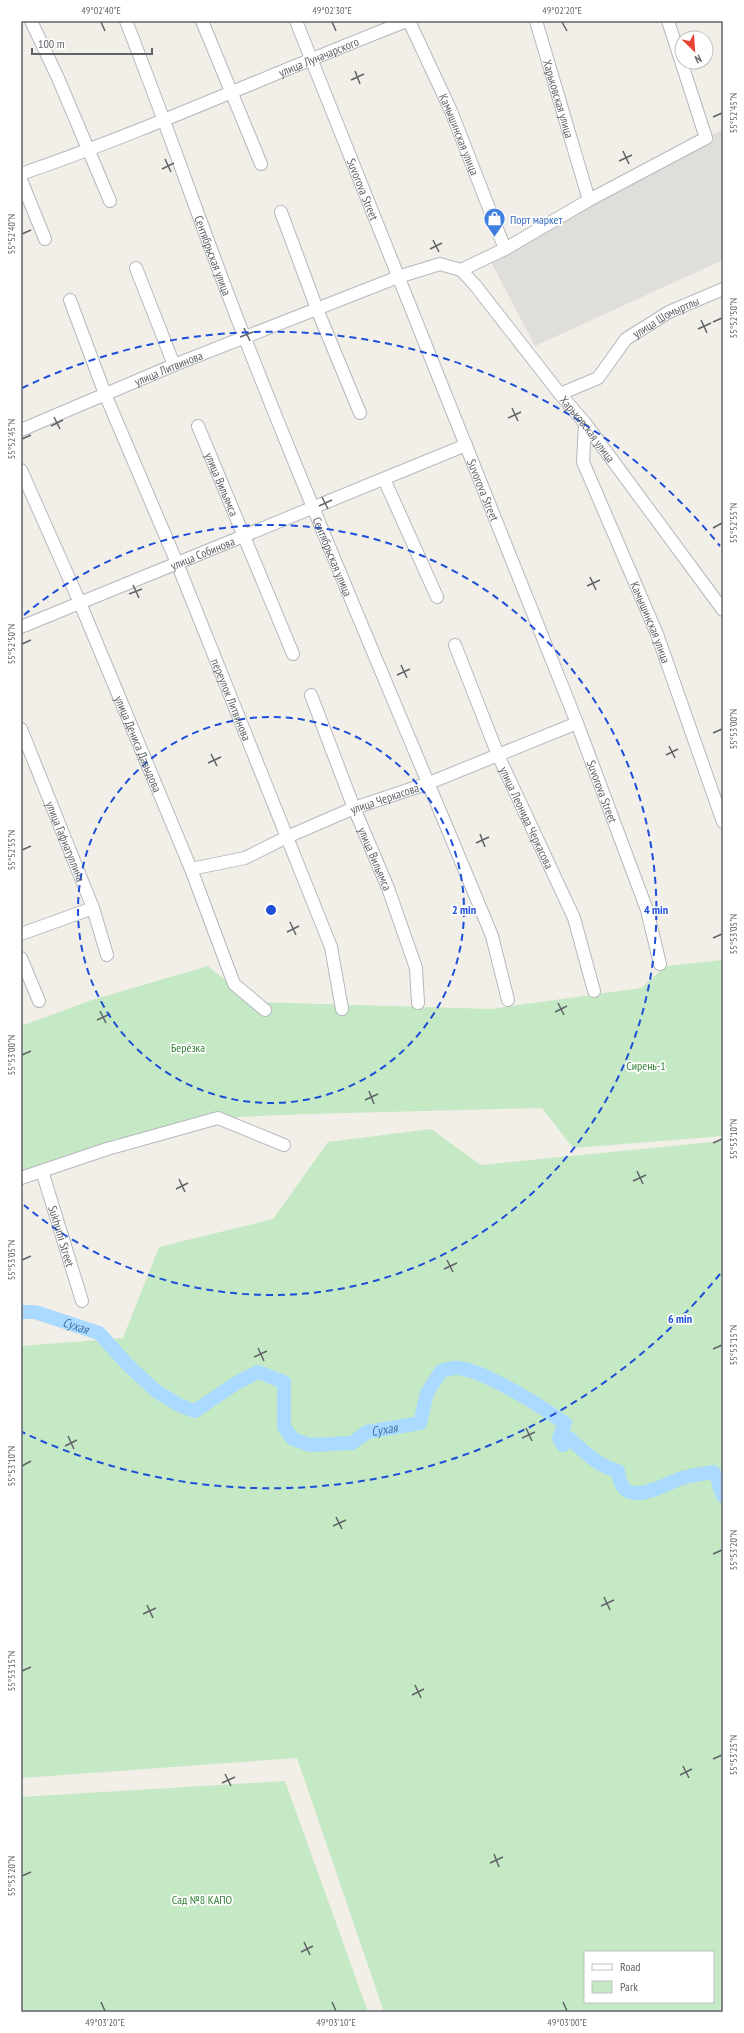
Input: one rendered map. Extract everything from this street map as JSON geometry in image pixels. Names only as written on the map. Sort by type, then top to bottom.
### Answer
[{"type":"street","points":[[31,21],[90,150],[110,201]]},
{"type":"street","name":"Сентябрьская улица","points":[[126,21],[166,121],[244,338],[312,508],[492,936],[508,1000]]},
{"type":"street","points":[[202,21],[261,164]]},
{"type":"street","name":"Suvorova Street","points":[[296,21],[577,722],[647,910],[660,964]]},
{"type":"street","name":"улица Луначарского","points":[[21,174],[166,121],[312,58],[408,21]]},
{"type":"street","name":"Камышинская улица","points":[[408,21],[451,111],[505,248]]},
{"type":"street","name":"Харьковская улица","points":[[536,21],[589,200]]},
{"type":"street","points":[[461,270],[505,248],[589,200],[706,138],[668,21]]},
{"type":"street","points":[[21,180],[45,239]]},
{"type":"street","points":[[281,212],[317,309],[360,413]]},
{"type":"street","name":"улица Литвинова","points":[[21,430],[174,365],[398,277],[440,264],[461,270]]},
{"type":"street","points":[[136,268],[174,365]]},
{"type":"street","name":"Харьковская улица","points":[[461,270],[475,285],[560,394],[586,423],[723,610]]},
{"type":"street","name":"улица Шомыртлы","points":[[560,394],[598,378],[626,339],[669,312],[723,289]]},
{"type":"street","name":"переулок Литвинова","points":[[70,300],[105,394],[177,563],[331,947],[342,1009]]},
{"type":"street","name":"Камышинская улица","points":[[586,423],[584,462],[657,634],[723,822]]},
{"type":"street","name":"улица Вильямса","points":[[198,426],[293,654]]},
{"type":"street","name":"улица Собинова","points":[[21,627],[466,446]]},
{"type":"street","name":"улица Дениса Давыдова","points":[[21,470],[80,603],[191,869],[234,984],[265,1010]]},
{"type":"street","points":[[384,479],[437,598]]},
{"type":"street","name":"улица Леонида Черкасова","points":[[455,645],[498,755],[574,918],[594,991]]},
{"type":"street","name":"улица Вильямса","points":[[312,695],[354,808],[388,888],[416,968],[418,1003]]},
{"type":"street","name":"улица Черкасова","points":[[191,869],[245,858],[287,837],[354,808],[429,784],[577,722]]},
{"type":"street","name":"улица Гафиатуллина","points":[[21,729],[93,908],[108,955]]},
{"type":"street","points":[[21,934],[93,908]]},
{"type":"street","points":[[21,958],[38,1001]]},
{"type":"street","points":[[21,1178],[107,1149],[218,1118],[284,1145]]},
{"type":"street","name":"Sukhumi Street","points":[[42,1171],[82,1301]]},
{"type":"shaded area","points":[[723,129],[723,260],[535,346],[491,262]]},
{"type":"green space","name":"Сирень-1","points":[[723,960],[723,1136],[573,1148],[542,1108],[308,1114],[188,1119],[21,1177],[21,1026],[92,1000],[208,966],[252,1002],[491,1009],[641,988],[666,966]]},
{"type":"green space","points":[[431,1129],[481,1165],[723,1141],[723,2012],[384,2012],[297,1758],[21,1778],[21,1346],[123,1338],[159,1247],[273,1219],[328,1142]]},
{"type":"green space","name":"Сад №8 КАПО","points":[[285,1781],[368,2012],[21,2012],[21,1797]]},
{"type":"waterway","name":"Сухая","points":[[21,1312],[35,1312],[99,1333],[127,1364],[156,1391],[179,1405],[195,1411],[238,1382],[258,1372],[284,1382],[284,1427],[293,1439],[310,1445],[352,1443],[367,1432],[420,1423],[427,1393],[441,1371],[452,1368],[471,1371],[514,1391],[565,1423],[559,1438],[563,1445],[569,1438],[597,1462],[618,1471],[621,1483],[627,1490],[634,1493],[653,1490],[682,1478],[713,1472],[719,1481],[719,1486],[723,1496]]},
{"type":"place","name":"Порт маркет","points":[[495,238]]},
{"type":"park label","name":"Берёзка","points":[[188,1047]]}]
